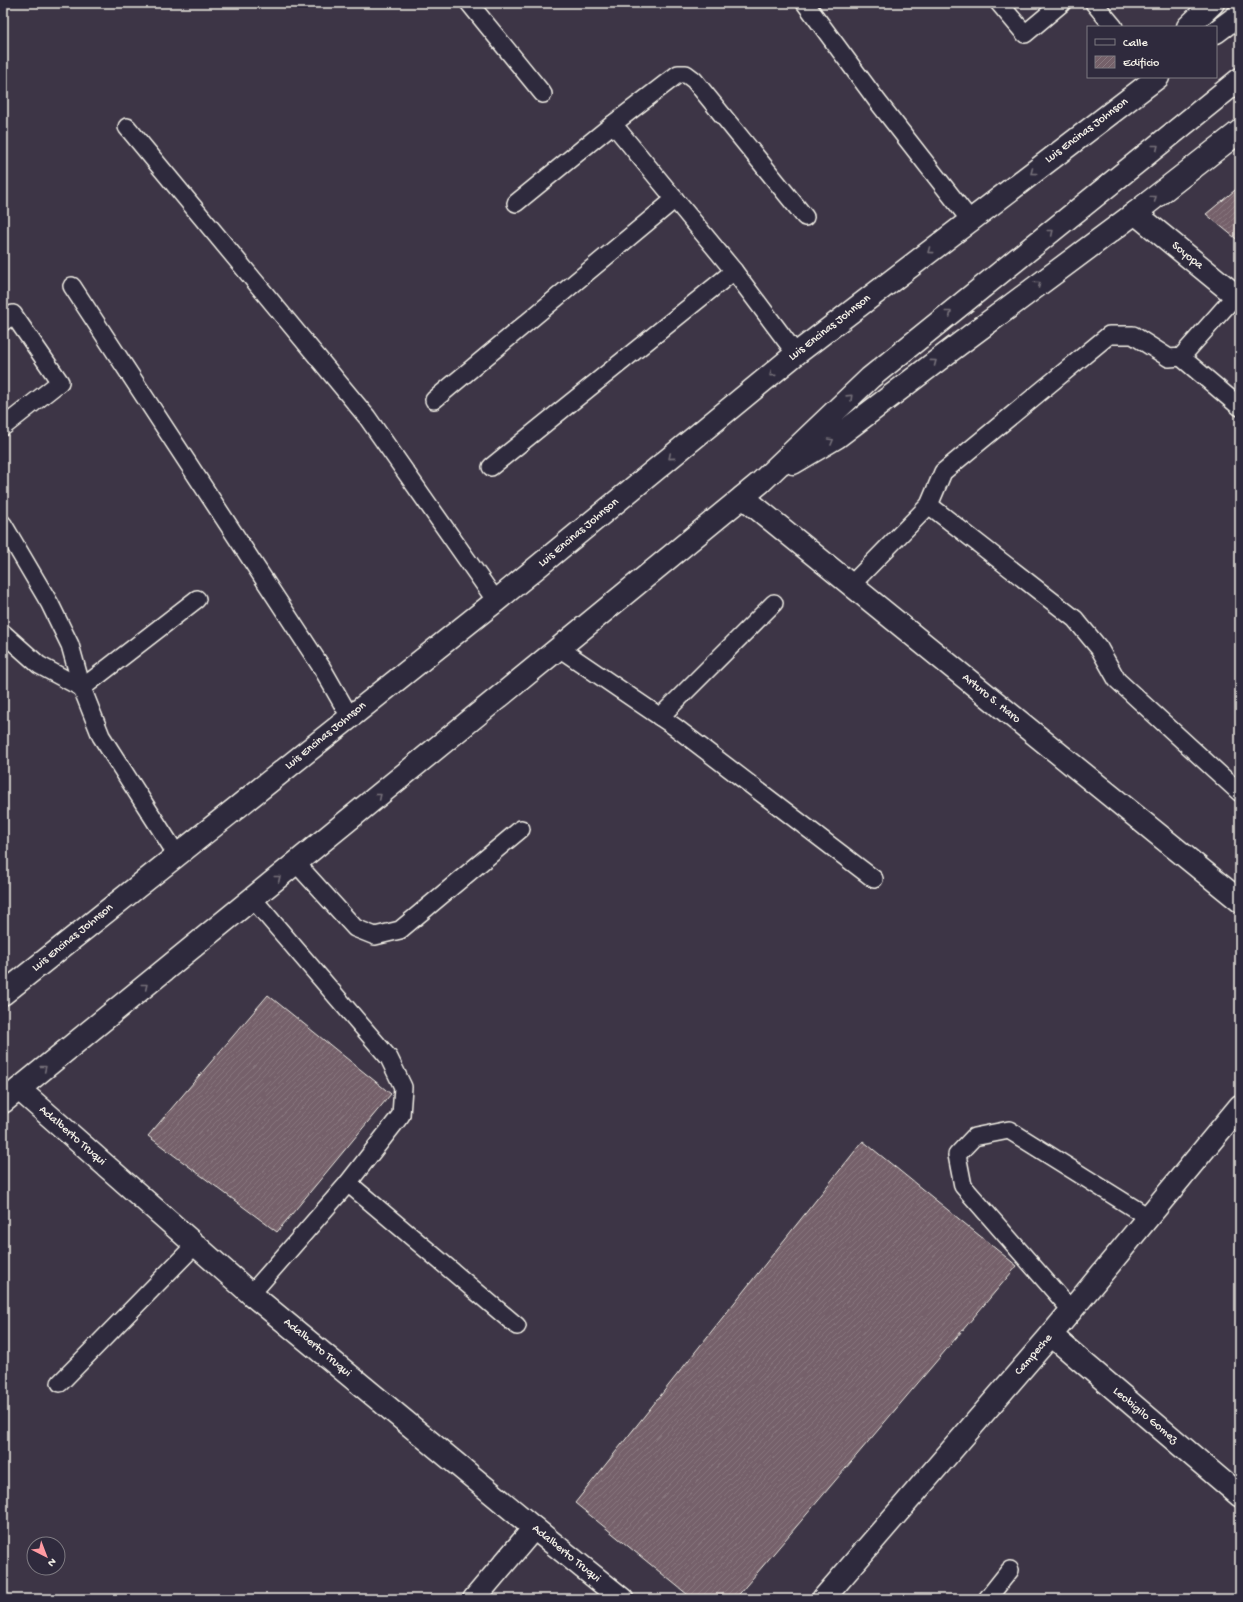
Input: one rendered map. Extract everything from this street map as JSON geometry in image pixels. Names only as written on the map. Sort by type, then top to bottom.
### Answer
[{"type":"main road","points":[[1189,26],[1209,4]]},
{"type":"main road","name":"Luis Encinas Johnson","points":[[3,994],[496,601],[796,354],[1086,132],[1151,78]]},
{"type":"main road","points":[[11,1096],[761,482],[870,378],[1240,79]]},
{"type":"main road","points":[[761,482],[837,437],[960,343],[1135,213],[1240,131]]},
{"type":"main road","name":"Soyopa","points":[[1135,213],[1238,297]]},
{"type":"main road","name":"Arturo S. Haro","points":[[743,497],[1240,901]]},
{"type":"main road","name":"Adalberto Truqui","points":[[11,1096],[195,1244],[251,1294],[622,1599]]},
{"type":"main road","name":"Campeche","points":[[823,1599],[1051,1335],[1240,1106]]},
{"type":"main road","name":"Leobigilo Gomez","points":[[1051,1335],[1240,1496]]},
{"type":"main road","points":[[474,1599],[534,1528]]},
{"type":"lane","points":[[469,3],[543,94]]},
{"type":"lane","points":[[805,3],[878,102],[970,220]]},
{"type":"lane","points":[[999,3],[1025,34],[1062,3]]},
{"type":"lane","points":[[1094,3],[1113,26]]},
{"type":"lane","points":[[1209,4],[1227,24]]},
{"type":"lane","points":[[516,203],[613,124],[678,74],[686,74],[694,80],[805,218]]},
{"type":"lane","points":[[613,124],[734,271],[796,354]]},
{"type":"lane","points":[[127,127],[367,417],[496,601]]},
{"type":"lane","points":[[434,400],[675,199]]},
{"type":"lane","points":[[491,467],[734,271]]},
{"type":"lane","points":[[72,286],[322,668],[350,717]]},
{"type":"lane","points":[[852,585],[929,504],[943,472],[1109,335],[1133,335],[1169,358],[1181,357],[1238,297]]},
{"type":"lane","points":[[3,322],[13,314],[60,382],[3,427]]},
{"type":"lane","points":[[1181,357],[1240,407]]},
{"type":"lane","points":[[929,504],[1075,619],[1099,648],[1117,680],[1240,793]]},
{"type":"lane","points":[[3,524],[50,604],[70,645],[82,688],[101,736],[177,855]]},
{"type":"lane","points":[[82,688],[197,600]]},
{"type":"lane","points":[[660,717],[774,603]]},
{"type":"lane","points":[[3,633],[39,665],[82,688]]},
{"type":"lane","points":[[559,648],[660,717],[874,879]]},
{"type":"lane","points":[[296,863],[355,928],[375,936],[400,930],[521,829]]},
{"type":"lane","points":[[251,1294],[348,1183],[400,1115],[403,1087],[389,1058],[253,899]]},
{"type":"lane","points":[[1072,1310],[963,1186],[957,1155],[974,1137],[1009,1130],[1148,1217]]},
{"type":"lane","points":[[348,1183],[517,1326]]},
{"type":"lane","points":[[60,1383],[195,1244]]},
{"type":"lane","points":[[987,1599],[1010,1570]]},
{"type":"building","points":[[1240,186],[1240,242],[1206,214]]},
{"type":"building","points":[[268,995],[391,1094],[277,1232],[148,1136]]},
{"type":"building","points":[[863,1141],[1017,1266],[735,1599],[693,1599],[575,1503]]}]
